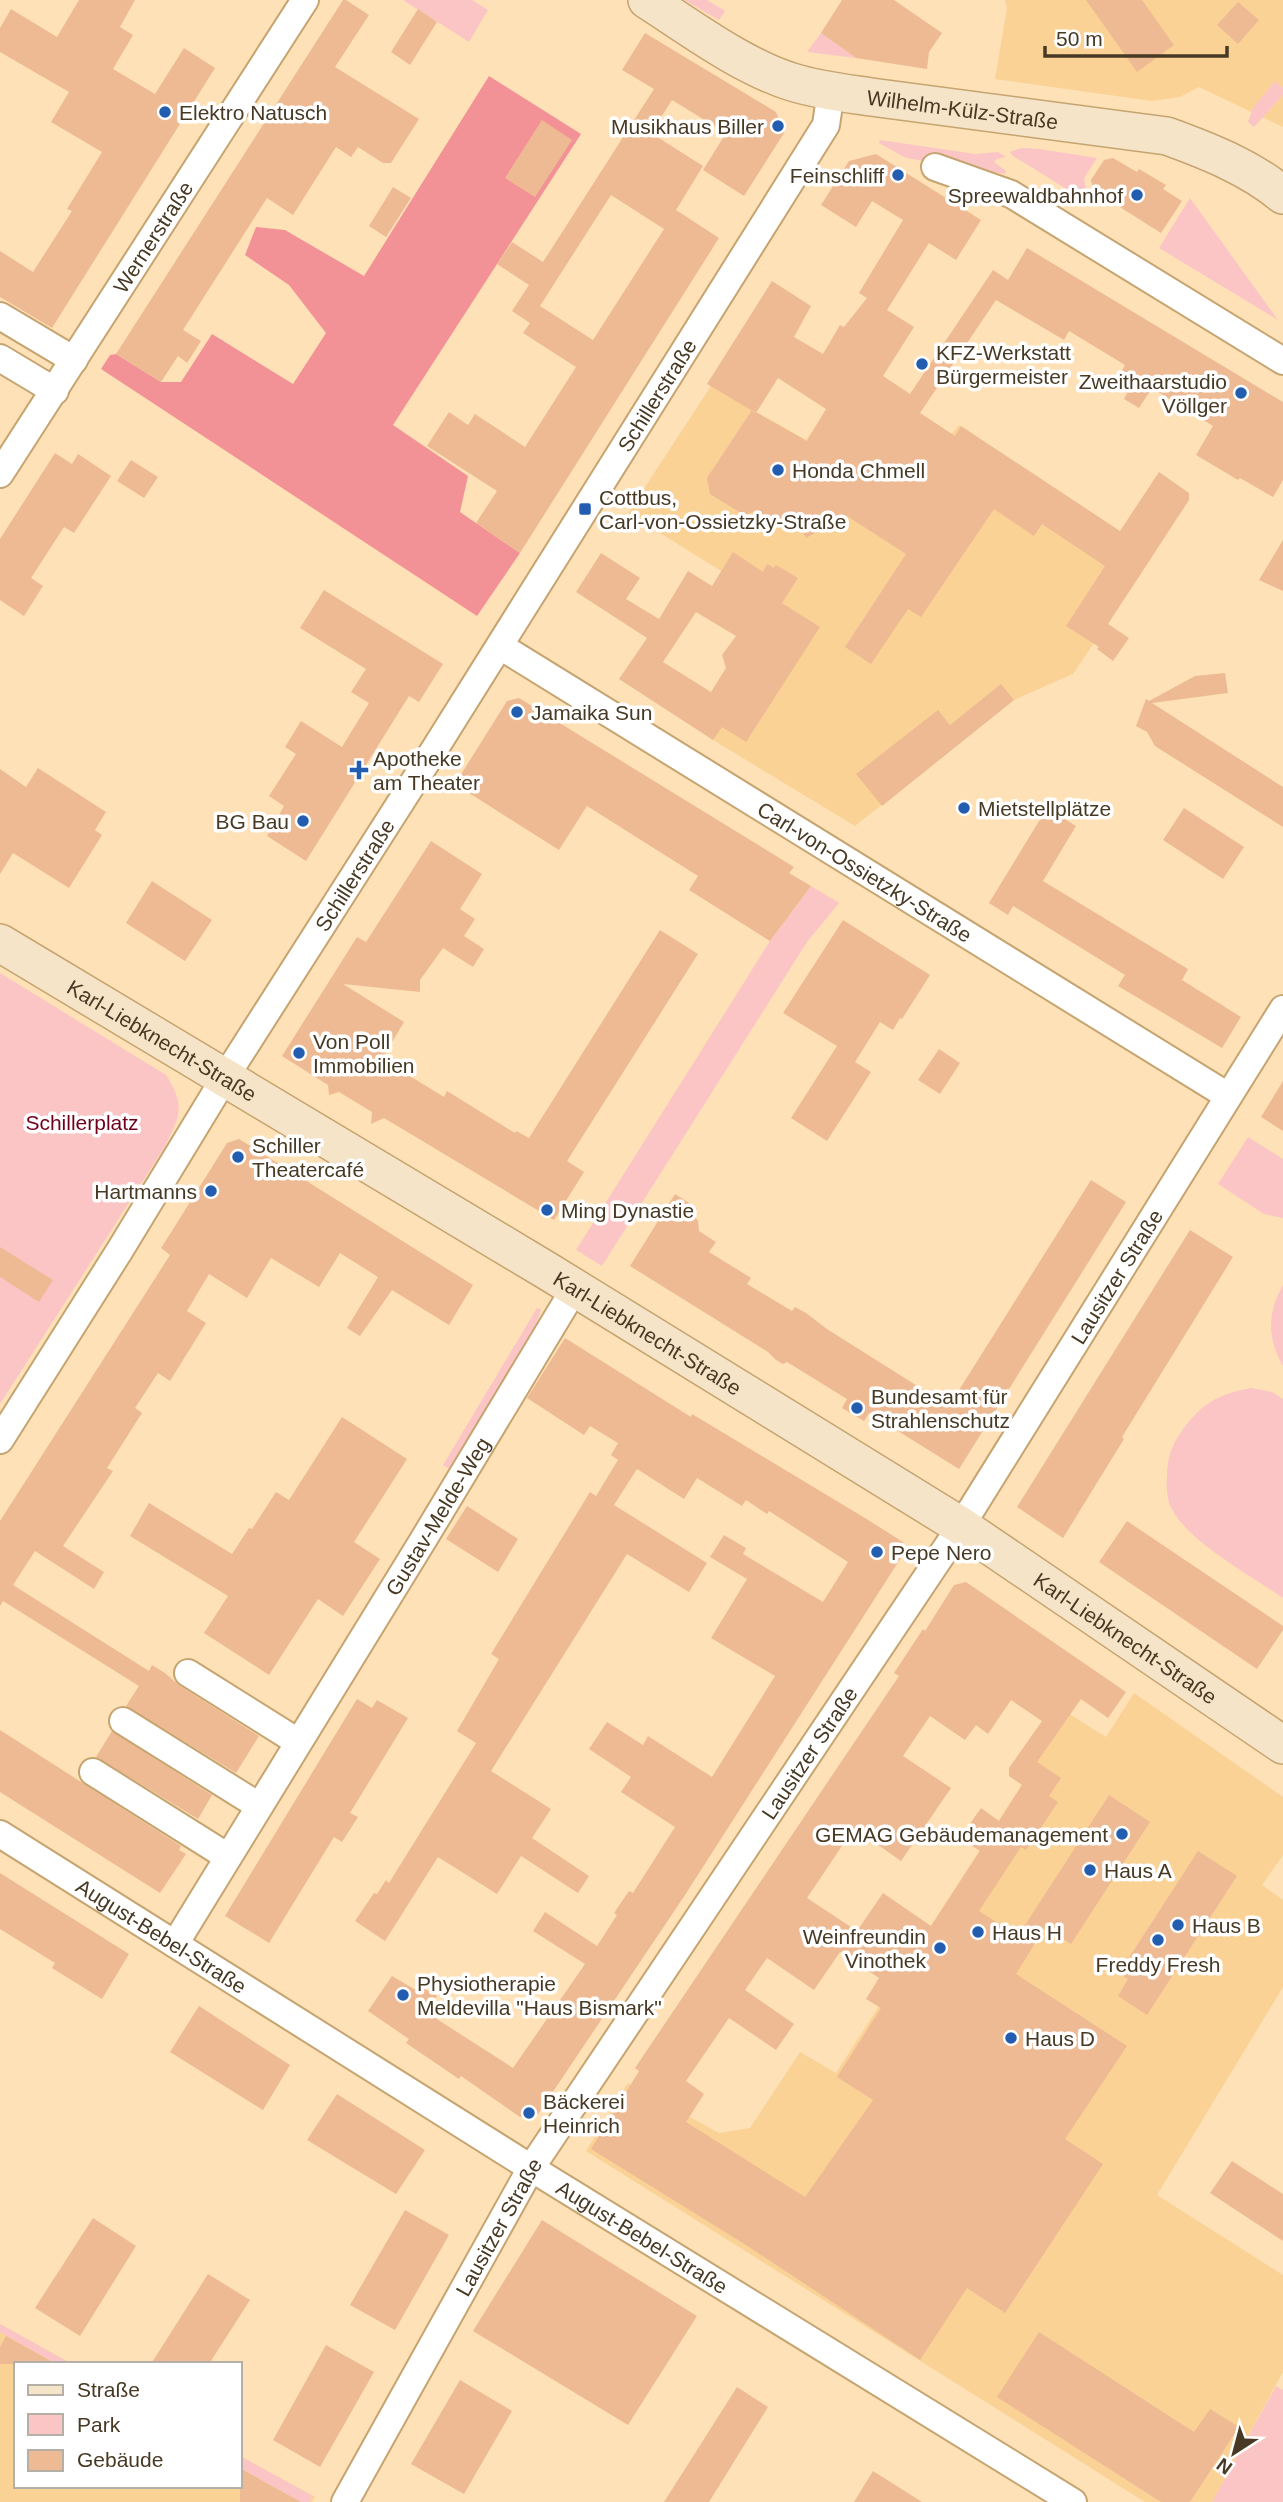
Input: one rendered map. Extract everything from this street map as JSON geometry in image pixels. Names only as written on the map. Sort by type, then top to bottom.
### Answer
[{"type":"main road","name":"Wilhelm-Külz-Straße","points":[[647,0],[746,60],[791,82],[831,91],[1167,136],[1208,150],[1244,168],[1283,195]]},
{"type":"main road","name":"Karl-Liebknecht-Straße","points":[[0,943],[575,1288],[961,1526],[1283,1745]]},
{"type":"street","name":"Wernerstraße","points":[[0,474],[305,0]]},
{"type":"street","name":"Schillerstraße","points":[[0,1440],[224,1079],[500,646],[826,125],[831,91]]},
{"type":"street","points":[[934,167],[1011,194],[1283,360]]},
{"type":"street","points":[[0,316],[74,360]]},
{"type":"street","points":[[0,358],[55,391]]},
{"type":"street","name":"Carl-von-Ossietzky-Straße","points":[[500,646],[1228,1096]]},
{"type":"street","name":"Lausitzer Straße","points":[[345,2502],[531,2168],[961,1526],[1283,1009]]},
{"type":"street","name":"Gustav-Melde-Weg","points":[[174,1944],[575,1288]]},
{"type":"street","points":[[188,1673],[298,1742]]},
{"type":"street","points":[[123,1721],[259,1806]]},
{"type":"street","points":[[93,1772],[228,1857]]},
{"type":"street","name":"August-Bebel-Straße","points":[[0,1834],[531,2168],[1073,2502]]},
{"type":"shaded area","points":[[1005,0],[1283,0],[1283,127],[1199,87],[1180,97],[1152,101],[995,79],[1007,8]]},
{"type":"shaded area","points":[[489,76],[581,134],[393,425],[468,476],[460,512],[520,553],[477,616],[101,369],[110,355],[116,354],[161,382],[181,382],[212,334],[293,384],[326,333],[289,285],[245,255],[256,227],[285,230],[364,276]]},
{"type":"shaded area","points":[[711,386],[806,440],[834,399],[903,439],[920,413],[952,434],[959,425],[1152,557],[1073,674],[1014,700],[855,826],[713,740],[766,599],[628,513]]},
{"type":"shaded area","points":[[1134,1693],[1283,1797],[1283,1855],[1262,1885],[1283,1900],[1283,1987],[1157,2195],[1283,2275],[1283,2372],[1212,2502],[1145,2502],[586,2151],[628,2083],[719,2133],[750,2128],[800,2052],[836,2073],[1068,1713],[1106,1737]]},
{"type":"shaded area","points":[[0,2324],[68,2362],[14,2362],[14,2488],[242,2488],[242,2457],[315,2497],[312,2502],[0,2502]]},
{"type":"green space","points":[[403,0],[472,0],[488,10],[469,42]]},
{"type":"green space","points":[[684,0],[707,0],[725,11],[719,20]]},
{"type":"green space","points":[[821,33],[856,58],[807,52]]},
{"type":"green space","points":[[1275,81],[1283,88],[1283,95],[1254,127],[1248,122],[1253,108]]},
{"type":"green space","points":[[880,140],[975,154],[998,152],[1006,157],[994,162],[1006,171],[1005,174],[906,158],[879,143]]},
{"type":"green space","points":[[1021,148],[1097,158],[1084,178],[1086,190],[1081,198],[1010,152]]},
{"type":"green space","points":[[1190,198],[1278,320],[1159,248]]},
{"type":"green space","points":[[811,886],[839,903],[807,942],[602,1266],[576,1250],[770,941]]},
{"type":"green space","name":"Schillerplatz","points":[[0,973],[166,1075],[176,1095],[178,1111],[164,1148],[0,1404]]},
{"type":"green space","points":[[1248,1137],[1283,1159],[1283,1218],[1264,1214],[1218,1184]]},
{"type":"green space","points":[[1283,1285],[1283,1366],[1274,1345],[1271,1326],[1274,1306]]},
{"type":"green space","points":[[537,1308],[541,1310],[524,1358],[455,1472],[443,1465]]},
{"type":"green space","points":[[1251,1388],[1272,1392],[1283,1399],[1283,1598],[1237,1568],[1188,1530],[1176,1517],[1168,1497],[1167,1470],[1170,1453],[1188,1422],[1203,1407],[1220,1397]]},
{"type":"green space","points":[[0,2324],[68,2362],[52,2362],[0,2332]]},
{"type":"green space","points":[[1276,2386],[1283,2390],[1283,2502],[1212,2502]]},
{"type":"green space","points":[[242,2457],[313,2496],[309,2502],[281,2502],[286,2494],[242,2469]]},
{"type":"building","points":[[79,0],[135,0],[120,27],[133,35],[113,69],[155,94],[184,48],[215,68],[52,328],[0,297],[0,251],[33,272],[72,211],[67,209],[102,152],[51,122],[69,92],[0,52],[0,28],[11,9],[57,37]]},
{"type":"building","points":[[343,0],[369,15],[335,67],[419,119],[391,163],[383,163],[358,147],[351,157],[336,147],[293,215],[267,198],[183,330],[201,341],[187,363],[178,356],[161,382],[116,354]]},
{"type":"building","points":[[842,0],[894,0],[942,33],[929,52],[927,69],[856,58],[821,33]]},
{"type":"building","points":[[1086,0],[1142,0],[1174,45],[1137,72]]},
{"type":"building","points":[[1238,2],[1259,20],[1238,44],[1217,25]]},
{"type":"building","points":[[418,9],[437,22],[410,65],[391,52]]},
{"type":"building","points":[[645,33],[776,112],[784,133],[744,196],[703,170],[726,133],[672,100],[651,133],[703,166],[676,210],[719,238],[520,553],[476,523],[497,491],[427,446],[449,412],[468,425],[475,414],[525,447],[576,367],[523,333],[530,323],[512,311],[529,285],[497,264],[512,242],[543,262],[654,89],[622,70]],"holes":[[[611,195],[664,229],[593,340],[540,306]]]},
{"type":"building","points":[[542,120],[572,140],[535,197],[505,178]]},
{"type":"building","points":[[876,154],[981,220],[956,260],[929,243],[887,310],[914,327],[883,376],[910,394],[993,270],[1008,280],[1027,248],[1283,402],[1283,480],[1273,497],[1196,455],[1213,426],[1152,388],[1139,408],[1124,399],[1127,393],[1114,385],[1125,365],[1069,331],[1064,340],[996,300],[920,413],[955,436],[961,426],[1120,531],[1159,472],[1189,493],[1189,500],[1108,624],[1129,638],[1113,661],[1097,649],[1099,647],[1066,626],[1105,566],[1042,524],[1034,536],[994,509],[921,617],[908,609],[871,664],[845,647],[906,554],[847,516],[806,538],[798,524],[785,530],[757,511],[744,515],[710,494],[707,478],[752,410],[707,384],[772,281],[811,306],[794,337],[823,354],[840,325],[844,327],[867,298],[859,293],[903,220],[872,201],[856,227],[821,205],[849,161]],"holes":[[[778,378],[826,409],[807,441],[756,412]]]},
{"type":"building","name":"Spreewaldbahnhof","points":[[1113,158],[1166,185],[1163,189],[1182,201],[1161,233],[1093,190],[1091,180],[1104,160]]},
{"type":"building","points":[[393,187],[411,198],[386,237],[369,226]]},
{"type":"building","points":[[55,453],[72,464],[78,454],[111,476],[74,533],[64,527],[31,578],[43,586],[24,616],[0,600],[0,539]]},
{"type":"building","points":[[131,460],[158,477],[144,498],[117,481]]},
{"type":"building","points":[[1283,540],[1283,591],[1259,580]]},
{"type":"building","points":[[733,552],[763,572],[767,564],[774,568],[776,565],[798,578],[782,603],[820,627],[746,742],[722,727],[713,740],[619,679],[647,638],[576,592],[601,553],[640,578],[626,599],[659,619],[688,571],[712,586]],"holes":[[[696,612],[736,636],[722,655],[726,668],[711,692],[663,662]]]},
{"type":"building","points":[[324,590],[443,664],[419,702],[409,696],[306,861],[267,836],[284,806],[269,796],[296,754],[285,747],[301,721],[342,747],[369,703],[351,692],[366,669],[300,628]]},
{"type":"building","points":[[1225,673],[1228,693],[1152,703],[1283,787],[1283,827],[1155,746],[1147,732],[1136,726],[1146,699],[1149,701],[1195,676]]},
{"type":"building","points":[[1001,684],[1014,700],[882,806],[856,774],[938,710],[950,725]]},
{"type":"building","points":[[519,698],[794,867],[789,873],[811,886],[770,941],[689,890],[698,876],[587,806],[559,850],[455,784],[507,701]]},
{"type":"building","points":[[38,768],[106,812],[95,830],[102,835],[69,888],[13,853],[0,874],[0,769],[26,787]]},
{"type":"building","points":[[1047,808],[1076,826],[1043,881],[1188,969],[1182,980],[1241,1017],[1222,1048],[1118,986],[1125,975],[1013,906],[1008,915],[989,903]]},
{"type":"building","points":[[1184,808],[1244,847],[1223,879],[1163,840]]},
{"type":"building","points":[[431,841],[482,874],[460,909],[475,919],[464,936],[484,949],[473,967],[443,948],[420,980],[420,992],[343,984],[404,1022],[382,1059],[444,1097],[447,1091],[515,1133],[516,1131],[529,1138],[660,930],[698,954],[567,1161],[584,1172],[554,1220],[384,1118],[371,1124],[372,1112],[339,1092],[329,1095],[328,1085],[282,1056],[357,937],[366,942]]},
{"type":"building","points":[[152,881],[212,920],[185,961],[126,923]]},
{"type":"building","points":[[843,920],[930,975],[893,1030],[880,1022],[855,1062],[871,1072],[827,1141],[791,1118],[837,1046],[783,1013]]},
{"type":"building","points":[[939,1049],[960,1063],[940,1094],[918,1080]]},
{"type":"building","points":[[1283,1081],[1283,1131],[1261,1117]]},
{"type":"building","points":[[239,1139],[473,1285],[449,1325],[392,1290],[360,1336],[347,1328],[378,1277],[340,1253],[319,1287],[271,1258],[247,1298],[209,1274],[187,1311],[206,1323],[170,1381],[158,1373],[135,1408],[142,1413],[107,1468],[113,1471],[63,1546],[104,1572],[94,1589],[35,1551],[13,1585],[149,1671],[152,1665],[259,1736],[236,1773],[126,1706],[139,1686],[3,1601],[0,1606],[0,1521],[170,1255],[161,1248],[227,1143]]},
{"type":"building","points":[[1091,1180],[1126,1202],[959,1469],[869,1413],[864,1421],[842,1408],[847,1399],[787,1362],[783,1364],[776,1360],[768,1352],[630,1266],[675,1194],[697,1208],[693,1214],[698,1221],[699,1231],[716,1242],[709,1252],[751,1278],[747,1284],[792,1311],[795,1307],[806,1313],[949,1406]]},
{"type":"building","points":[[1190,1230],[1233,1257],[1063,1538],[1017,1507]]},
{"type":"building","points":[[0,1247],[53,1280],[39,1302],[0,1277]]},
{"type":"building","points":[[565,1338],[691,1417],[692,1414],[903,1542],[904,1553],[685,1895],[538,2114],[520,2117],[461,2076],[459,2079],[406,2043],[409,2039],[368,2011],[392,1976],[414,1989],[425,1989],[437,1996],[426,2012],[513,2068],[585,1964],[533,1931],[545,1912],[597,1946],[617,1915],[614,1913],[629,1891],[633,1893],[675,1827],[621,1792],[631,1777],[589,1749],[607,1722],[643,1745],[648,1736],[712,1777],[775,1676],[711,1638],[747,1579],[710,1557],[724,1535],[746,1548],[743,1554],[823,1602],[848,1562],[769,1511],[767,1514],[746,1500],[742,1506],[697,1478],[684,1499],[637,1469],[614,1505],[707,1563],[689,1592],[627,1554],[491,1771],[551,1809],[532,1838],[589,1876],[578,1893],[521,1856],[497,1894],[438,1857],[385,1941],[355,1921],[374,1893],[377,1894],[386,1880],[389,1883],[476,1743],[457,1731],[499,1659],[491,1654],[590,1492],[596,1496],[618,1460],[611,1455],[618,1443],[590,1426],[584,1435],[527,1398]]},
{"type":"building","points":[[342,1417],[407,1459],[354,1542],[380,1559],[343,1616],[318,1599],[269,1675],[204,1633],[228,1596],[130,1536],[149,1503],[232,1554],[276,1492],[289,1500]]},
{"type":"building","points":[[467,1506],[518,1539],[498,1572],[446,1539]]},
{"type":"building","points":[[1127,1521],[1283,1626],[1257,1669],[1099,1562]]},
{"type":"building","points":[[966,1582],[1126,1692],[1108,1718],[1081,1699],[1037,1762],[1061,1778],[1049,1796],[1058,1802],[1026,1850],[1021,1847],[979,1911],[1018,1936],[1109,1795],[1150,1822],[1071,1944],[1045,1927],[1016,1974],[1127,2046],[1065,2139],[1103,2164],[1005,2313],[967,2288],[920,2360],[746,2245],[591,2149],[639,2071],[635,2068],[899,1676],[894,1673],[954,1585]],"holes":[[[1011,1700],[1042,1721],[1009,1768],[1009,1776],[1022,1785],[999,1821],[981,1808],[960,1838],[980,1851],[931,1926],[883,1893],[857,1931],[807,1898],[854,1828],[901,1861],[951,1788],[903,1756],[930,1716],[965,1740],[976,1725],[988,1734]],[[840,1952],[879,1978],[866,1999],[881,2008],[837,2077],[873,2100],[805,2197],[686,2122],[704,2094],[686,2081],[729,2018],[776,2050],[794,2024],[745,1990],[767,1958],[814,1990]]]},
{"type":"building","points":[[357,1699],[372,1708],[377,1700],[408,1718],[350,1813],[358,1817],[342,1842],[334,1837],[269,1943],[225,1916]]},
{"type":"building","points":[[0,1730],[181,1846],[179,1850],[186,1854],[160,1893],[0,1792]]},
{"type":"building","points":[[112,1731],[212,1795],[198,1819],[96,1757]]},
{"type":"building","name":"Haus B","points":[[1198,1851],[1237,1876],[1147,2015],[1118,1996],[1128,1979],[1119,1973]]},
{"type":"building","points":[[0,1873],[129,1954],[102,1999],[52,1968],[55,1963],[0,1929]]},
{"type":"building","points":[[199,2006],[290,2065],[263,2110],[170,2052]]},
{"type":"building","points":[[337,2094],[425,2150],[396,2194],[307,2140]]},
{"type":"building","points":[[1232,2161],[1283,2194],[1283,2241],[1210,2193]]},
{"type":"building","points":[[405,2210],[449,2235],[395,2330],[350,2305]]},
{"type":"building","points":[[93,2218],[136,2246],[80,2336],[35,2308]]},
{"type":"building","points":[[542,2220],[697,2316],[628,2425],[473,2331]]},
{"type":"building","points":[[208,2274],[250,2300],[210,2362],[152,2362]]},
{"type":"building","points":[[1039,2332],[1194,2432],[1210,2409],[1239,2427],[1190,2502],[1161,2502],[997,2397]]},
{"type":"building","points":[[6,2336],[52,2362],[0,2364],[0,2347]]},
{"type":"building","points":[[326,2345],[374,2372],[320,2467],[273,2440]]},
{"type":"building","points":[[460,2380],[512,2411],[464,2494],[411,2464]]},
{"type":"building","points":[[737,2387],[768,2407],[709,2502],[664,2502]]},
{"type":"building","points":[[242,2469],[301,2502],[240,2502]]},
{"type":"building","points":[[873,2471],[922,2502],[854,2502]]},
{"type":"place","name":"Elektro Natusch","points":[[165,112]]},
{"type":"place","name":"Musikhaus Biller","points":[[778,126]]},
{"type":"place","name":"Feinschliff","points":[[898,175]]},
{"type":"place","name":"Spreewaldbahnhof","points":[[1137,195]]},
{"type":"place","name":"KFZ-Werkstatt Bürgermeister","points":[[922,364]]},
{"type":"place","name":"Zweithaarstudio Völlger","points":[[1241,393]]},
{"type":"place","name":"Honda Chmell","points":[[778,470]]},
{"type":"place","name":"Cottbus, Carl-von-Ossietzky-Straße","points":[[585,509]]},
{"type":"place","name":"Jamaika Sun","points":[[517,712]]},
{"type":"place","name":"Apotheke am Theater","points":[[359,770]]},
{"type":"place","name":"Mietstellplätze","points":[[964,808]]},
{"type":"place","name":"BG Bau","points":[[303,821]]},
{"type":"place","name":"Von Poll Immobilien","points":[[299,1053]]},
{"type":"place","name":"Schiller Theatercafé","points":[[238,1157]]},
{"type":"place","name":"Hartmanns","points":[[211,1191]]},
{"type":"place","name":"Ming Dynastie","points":[[547,1210]]},
{"type":"place","name":"Bundesamt für Strahlenschutz","points":[[857,1408]]},
{"type":"place","name":"Pepe Nero","points":[[877,1552]]},
{"type":"place","name":"GEMAG Gebäudemanagement","points":[[1122,1834]]},
{"type":"place","name":"Haus A","points":[[1090,1870]]},
{"type":"place","name":"Haus B","points":[[1178,1925]]},
{"type":"place","name":"Haus H","points":[[978,1932]]},
{"type":"place","name":"Freddy Fresh","points":[[1158,1940]]},
{"type":"place","name":"Weinfreundin Vinothek","points":[[940,1948]]},
{"type":"place","name":"Physiotherapie Meldevilla \"Haus Bismark\"","points":[[403,1995]]},
{"type":"place","name":"Haus D","points":[[1011,2038]]},
{"type":"place","name":"Bäckerei Heinrich","points":[[529,2113]]}]
